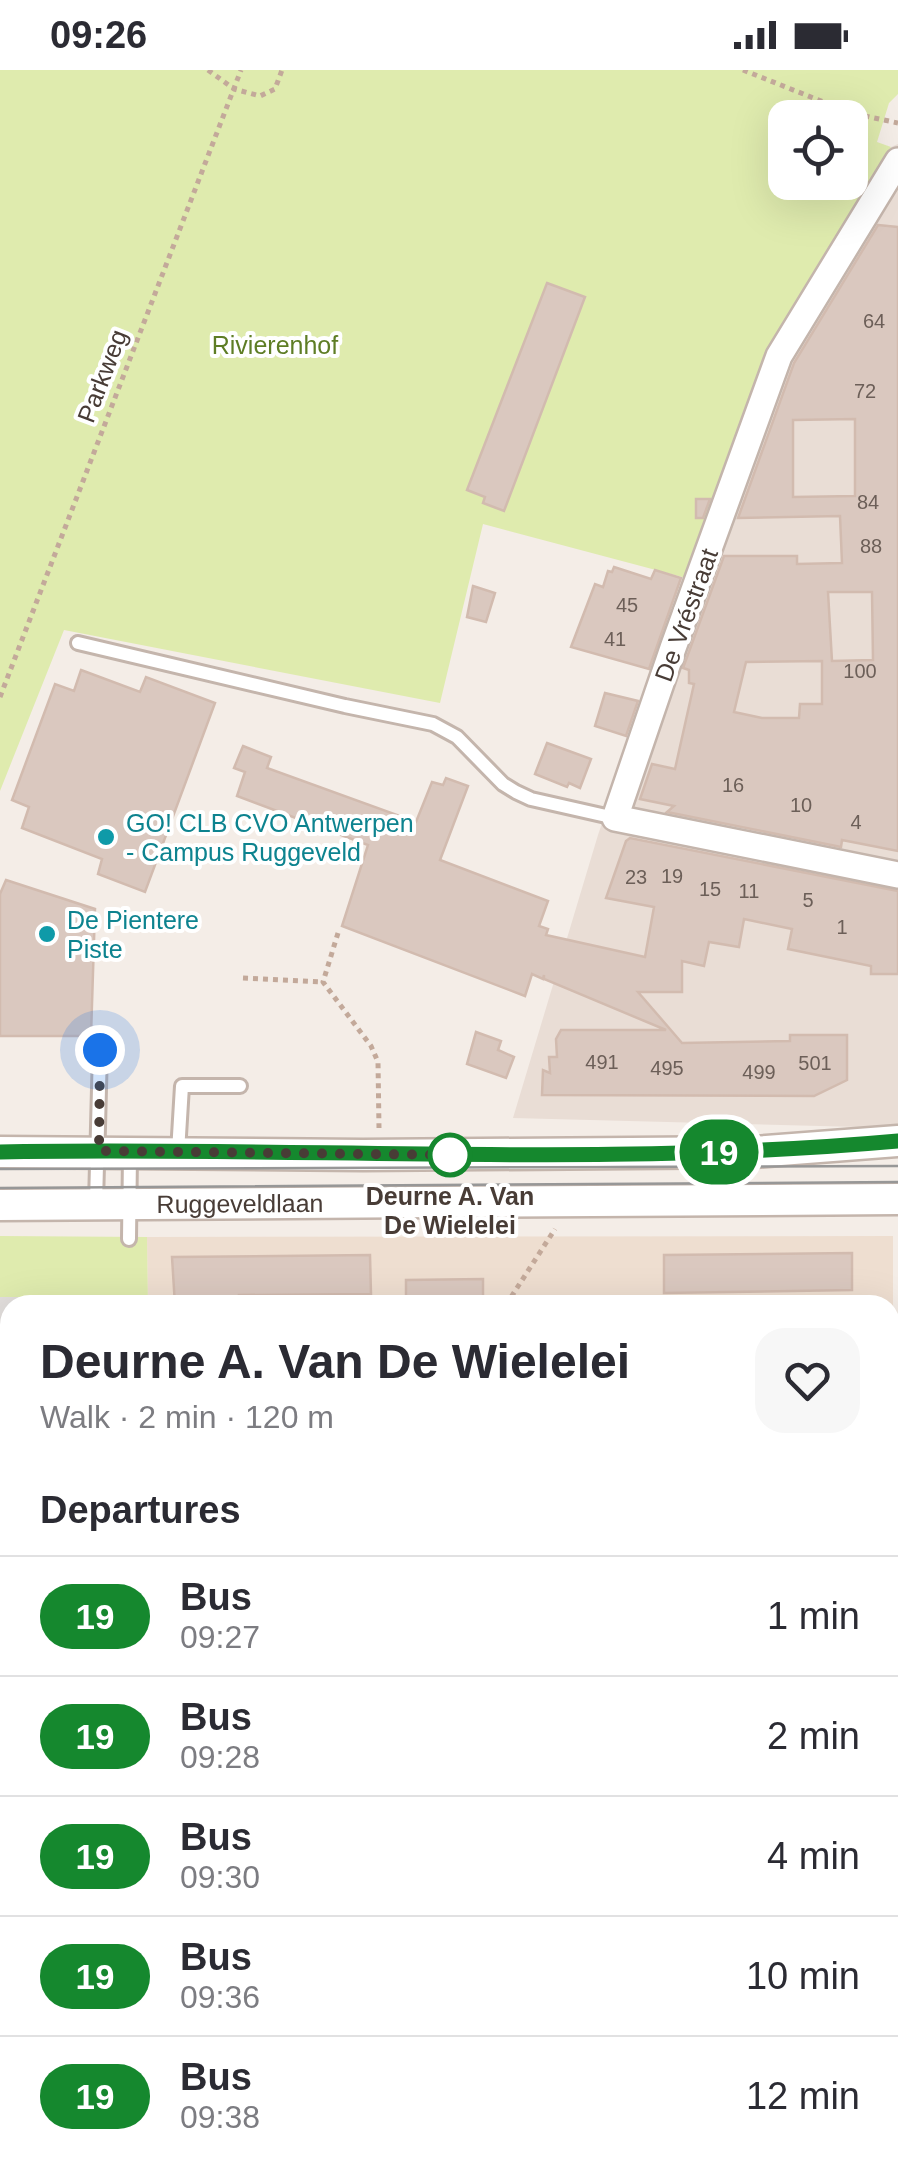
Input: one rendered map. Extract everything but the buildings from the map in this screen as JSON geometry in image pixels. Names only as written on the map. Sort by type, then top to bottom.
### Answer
[{"type":"street","name":"De Vréstraat","points":[[615,818],[779,356],[898,160]]},
{"type":"street","points":[[615,818],[898,875]]},
{"type":"street","name":"Ruggeveldlaan","points":[[0,1152],[754,1152],[898,1142]]},
{"type":"street","name":"Ruggeveldlaan","points":[[0,1204],[898,1199]]},
{"type":"lane","points":[[78,644],[433,724],[457,736],[502,784],[516,792],[615,818]]},
{"type":"lane","points":[[96,1204],[100,1050]]},
{"type":"lane","points":[[178,1152],[182,1086],[240,1086]]},
{"type":"lane","points":[[129,1240],[130,1151]]},
{"type":"path","points":[[208,70],[234,89],[260,96],[275,89],[282,70]]},
{"type":"path","name":"Parkweg","points":[[0,697],[241,70]]},
{"type":"path","points":[[742,70],[851,113],[898,123]]},
{"type":"path","points":[[323,982],[338,932]]},
{"type":"path","points":[[243,978],[323,982]]},
{"type":"path","points":[[323,982],[371,1046],[378,1062],[379,1131]]},
{"type":"path","points":[[513,1295],[560,1222]]},
{"type":"shaded area","points":[[898,144],[898,1128],[513,1118],[598,835],[772,340],[803,298],[860,200],[868,200],[868,186],[891,147]]},
{"type":"shaded area","points":[[893,1236],[893,1295],[148,1295],[147,1237]]},
{"type":"green space","name":"Rivierenhof","points":[[0,70],[898,70],[898,94],[889,103],[877,142],[891,147],[868,186],[868,100],[768,100],[768,200],[860,200],[803,298],[772,340],[686,578],[483,524],[440,703],[64,630],[0,791]]},
{"type":"green space","points":[[0,1236],[147,1237],[148,1295],[0,1295]]},
{"type":"tram line","points":[[0,1169],[898,1166]]},
{"type":"tram line","points":[[0,1188],[898,1182]]},
{"type":"bus line","name":"19","points":[[0,1152],[754,1152],[898,1141]]},
{"type":"place","name":"GO! CLB CVO Antwerpen - Campus Ruggeveld","points":[[106,837]]},
{"type":"place","name":"De Pientere Piste","points":[[47,934]]},
{"type":"place","name":"Deurne A. Van De Wielelei","points":[[450,1155]]},
{"type":"route","points":[[100,1050],[99,1151],[450,1155]]}]
